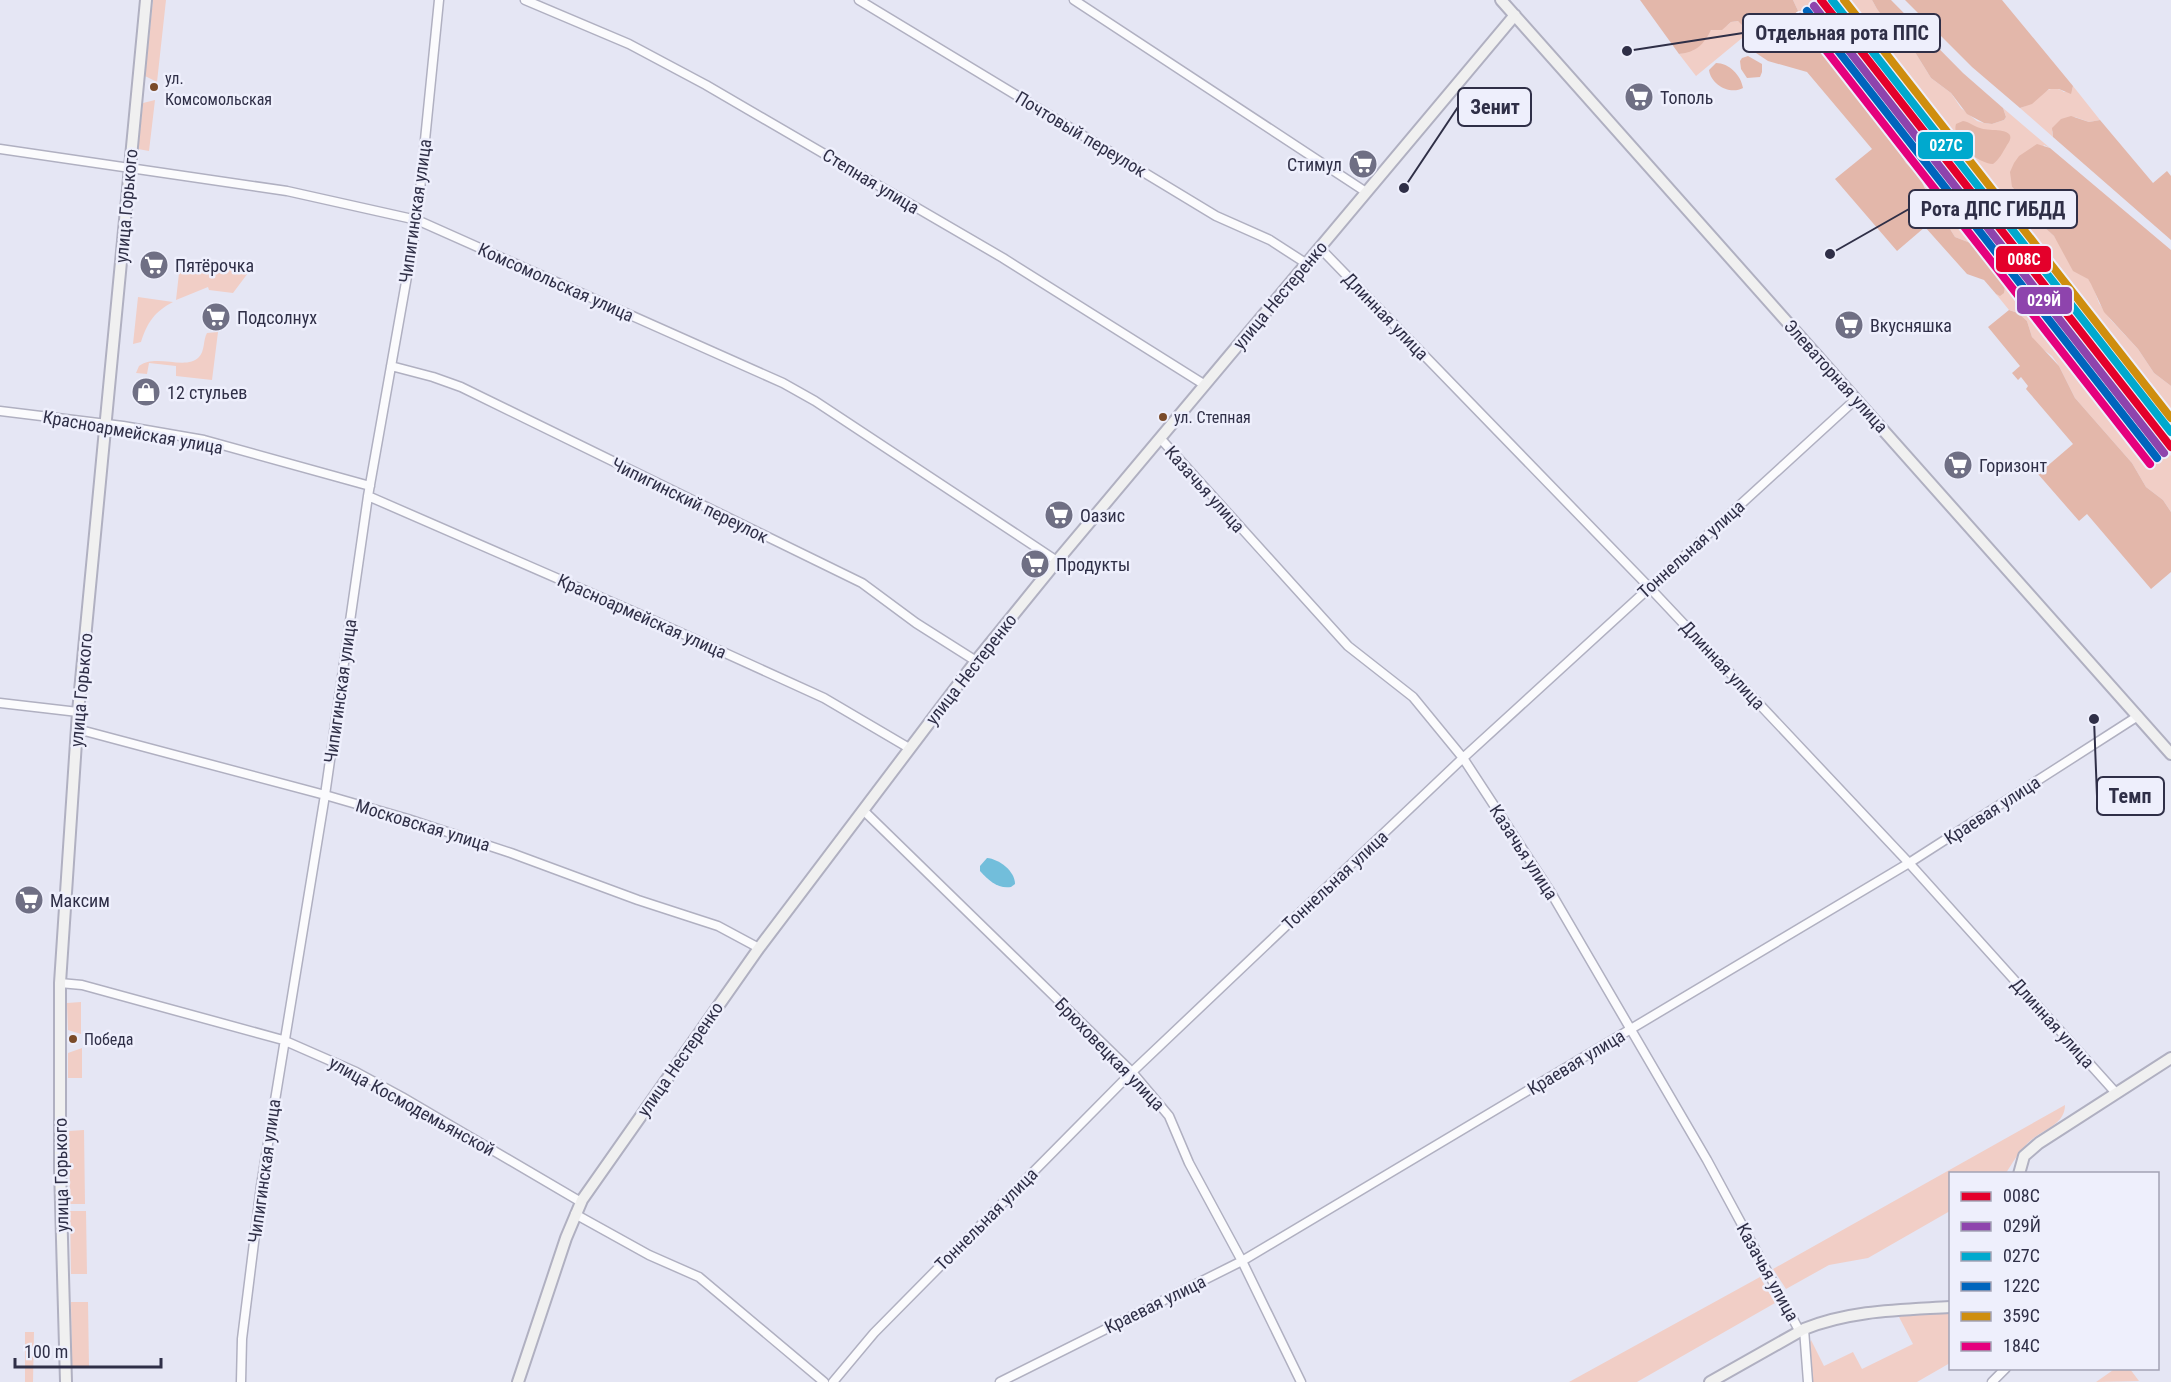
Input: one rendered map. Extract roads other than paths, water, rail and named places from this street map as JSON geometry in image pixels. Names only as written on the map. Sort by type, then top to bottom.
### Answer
[{"type":"street","name":"улица Горького","points":[[66,1382],[60,1184],[60,983],[78,712],[146,0]]},
{"type":"street","name":"Чипигинская улица","points":[[241,1382],[242,1339],[261,1186],[283,1040],[325,795],[370,486],[417,220],[439,0]]},
{"type":"street","name":"Степная улица","points":[[525,0],[629,44],[706,84],[1003,258],[1205,385]]},
{"type":"street","name":"Почтовый переулок","points":[[859,0],[1216,216],[1270,240],[1307,264]]},
{"type":"street","points":[[1074,0],[1366,192]]},
{"type":"street","name":"Элеваторная улица","points":[[1501,0],[2171,754]]},
{"type":"street","name":"улица Нестеренко","points":[[518,1382],[581,1202],[759,948],[909,748],[1057,561],[1515,15]]},
{"type":"street","name":"Комсомольская улица","points":[[0,149],[286,191],[417,220],[783,383],[815,401],[1057,561]]},
{"type":"street","name":"Длинная улица","points":[[1320,248],[1649,587],[1909,863],[2116,1093]]},
{"type":"street","name":"Чипигинский переулок","points":[[391,366],[461,387],[862,584],[916,623],[976,661]]},
{"type":"street","name":"Тоннельная улица","points":[[833,1382],[874,1333],[1132,1072],[1463,758],[1856,399]]},
{"type":"street","name":"Красноармейская улица","points":[[0,411],[107,424],[204,441],[370,486]]},
{"type":"street","name":"Казачья улица","points":[[1160,438],[1348,646],[1413,697],[1463,758],[1550,891],[1707,1160],[1802,1330]]},
{"type":"street","name":"Красноармейская улица","points":[[369,496],[646,617],[824,698],[909,748]]},
{"type":"street","points":[[0,703],[78,712]]},
{"type":"street","name":"Краевая улица","points":[[1000,1382],[1242,1261],[1909,863],[2138,716]]},
{"type":"street","name":"Московская улица","points":[[77,729],[408,819],[718,926],[759,948]]},
{"type":"street","name":"Брюховецкая улица","points":[[863,810],[1132,1072],[1170,1116],[1189,1163],[1242,1261],[1301,1382]]},
{"type":"street","name":"улица Космодемьянской","points":[[60,983],[82,985],[283,1040],[356,1072],[402,1096],[581,1202]]},
{"type":"street","points":[[2019,1172],[2022,1160],[2032,1148],[2171,1058]]},
{"type":"street","points":[[575,1214],[649,1255],[699,1277],[824,1382]]},
{"type":"street","points":[[1710,1382],[1802,1330],[1832,1320],[1863,1313],[1949,1307]]},
{"type":"street","points":[[1802,1330],[1808,1382]]},
{"type":"street","points":[[1992,1382],[2004,1370]]},
{"type":"water","points":[[987,858],[1006,866],[1015,884],[1011,887],[1002,887],[987,878],[980,871],[980,866]]},
{"type":"place","name":"Отдельная рота ППС","points":[[1627,51]]},
{"type":"place","name":"ул. Комсомольская","points":[[154,87]]},
{"type":"place","name":"Тополь","points":[[1639,97]]},
{"type":"place","name":"Стимул","points":[[1363,164]]},
{"type":"place","name":"Зенит","points":[[1404,188]]},
{"type":"place","name":"Рота ДПС ГИБДД","points":[[1830,254]]},
{"type":"place","name":"Пятёрочка","points":[[154,265]]},
{"type":"place","name":"Подсолнух","points":[[216,317]]},
{"type":"place","name":"Вкусняшка","points":[[1849,325]]},
{"type":"place","name":"12 стульев","points":[[146,392]]},
{"type":"place","name":"ул. Степная","points":[[1163,417]]},
{"type":"place","name":"Горизонт","points":[[1958,465]]},
{"type":"place","name":"Оазис","points":[[1059,515]]},
{"type":"place","name":"Продукты","points":[[1035,564]]},
{"type":"place","name":"Темп","points":[[2094,719]]},
{"type":"place","name":"Максим","points":[[29,900]]},
{"type":"place","name":"Победа","points":[[73,1039]]}]
